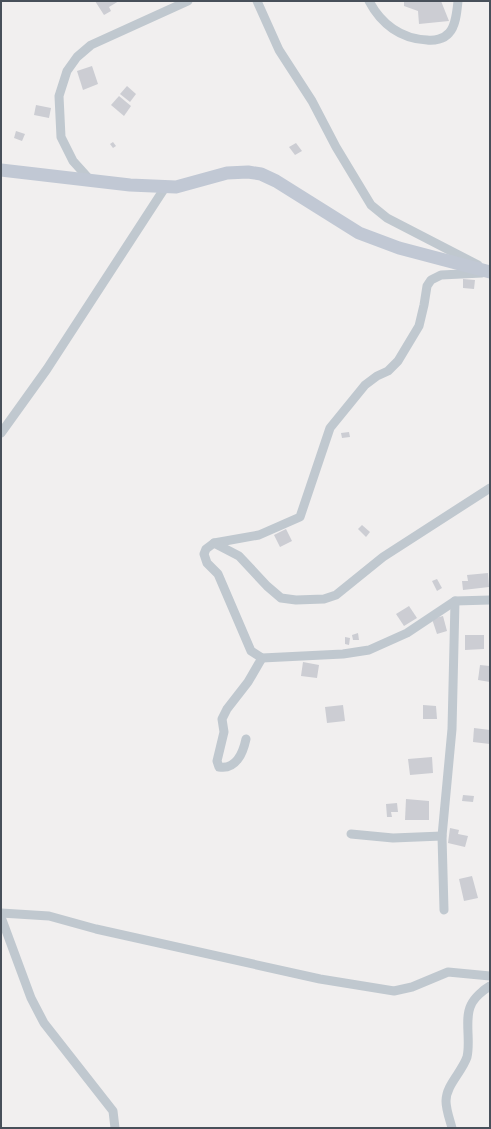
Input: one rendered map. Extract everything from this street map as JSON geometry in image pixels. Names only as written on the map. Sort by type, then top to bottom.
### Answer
[{"type":"street","points":[[91,181],[73,161],[61,137],[60,96],[67,70],[77,57],[91,45],[188,1]]},
{"type":"street","points":[[257,1],[279,50],[312,101],[336,147],[371,205],[387,218],[490,272]]},
{"type":"street","points":[[369,1],[379,16],[397,33],[414,40],[436,41],[449,33],[456,17],[458,1]]},
{"type":"street","points":[[1,170],[130,186],[176,187],[227,173],[248,172],[261,174],[276,181],[359,233],[399,248],[490,272]]},
{"type":"street","points":[[1,433],[47,370],[166,186]]},
{"type":"street","points":[[490,272],[440,275],[431,280],[426,286],[424,305],[419,326],[398,362],[365,385],[330,428],[300,518],[259,535],[214,544],[206,549],[204,554],[207,563],[218,574],[251,651],[262,658],[343,654],[369,650],[407,632],[455,601],[490,600]]},
{"type":"street","points":[[214,544],[238,556],[281,598],[296,600],[324,599],[336,595],[383,557],[490,488]]},
{"type":"street","points":[[444,910],[442,836],[452,729],[455,601]]},
{"type":"street","points":[[246,738],[244,751],[236,762],[226,768],[219,767],[217,761],[224,732],[222,719],[227,709],[248,682],[262,658]]},
{"type":"street","points":[[350,834],[393,838],[442,836]]},
{"type":"street","points":[[1,913],[49,916],[96,929],[320,979],[394,990],[412,987],[448,972],[490,976]]},
{"type":"street","points":[[1,917],[31,998],[44,1023],[113,1111],[115,1128]]},
{"type":"street","points":[[452,1128],[446,1101],[448,1091],[465,1063],[467,1055],[468,1015],[471,1005],[483,990],[490,986]]},
{"type":"building","points":[[95,1],[119,1],[109,7],[111,11],[104,15]]},
{"type":"building","points":[[404,1],[441,1],[449,21],[419,24],[418,11],[404,6]]},
{"type":"building","points":[[92,66],[98,84],[83,90],[77,71]]},
{"type":"building","points":[[127,86],[136,94],[130,102],[120,94]]},
{"type":"building","points":[[119,96],[131,106],[124,116],[111,105]]},
{"type":"building","points":[[36,105],[51,108],[49,118],[34,115]]},
{"type":"building","points":[[16,131],[25,134],[22,141],[14,138]]},
{"type":"building","points":[[113,142],[116,146],[113,148],[110,144]]},
{"type":"building","points":[[296,143],[302,151],[295,155],[289,147]]},
{"type":"building","points":[[463,279],[475,280],[474,289],[463,288]]},
{"type":"building","points":[[349,432],[350,437],[342,438],[341,433]]},
{"type":"building","points":[[362,525],[370,532],[366,537],[358,529]]},
{"type":"building","points":[[286,529],[292,541],[280,547],[274,535]]},
{"type":"building","points":[[488,573],[489,587],[463,590],[462,581],[468,581],[467,575]]},
{"type":"building","points":[[437,579],[442,588],[437,591],[432,581]]},
{"type":"building","points":[[409,606],[417,618],[404,626],[396,614]]},
{"type":"building","points":[[443,616],[447,631],[437,634],[432,619]]},
{"type":"building","points":[[358,633],[359,640],[353,640],[352,635]]},
{"type":"building","points":[[465,635],[484,635],[484,649],[465,650]]},
{"type":"building","points":[[345,637],[350,638],[349,645],[345,644]]},
{"type":"building","points":[[303,662],[319,665],[317,678],[301,676]]},
{"type":"building","points":[[480,665],[490,666],[490,682],[478,680]]},
{"type":"building","points":[[343,705],[345,721],[327,723],[325,707]]},
{"type":"building","points":[[423,705],[436,706],[437,719],[423,719]]},
{"type":"building","points":[[474,728],[490,730],[490,744],[473,742]]},
{"type":"building","points":[[432,757],[433,773],[410,775],[408,759]]},
{"type":"building","points":[[463,795],[474,796],[473,802],[462,801]]},
{"type":"building","points":[[406,799],[429,801],[429,820],[405,820]]},
{"type":"building","points":[[397,803],[398,812],[391,812],[392,817],[387,817],[386,804]]},
{"type":"building","points":[[450,828],[459,830],[458,834],[468,836],[465,847],[448,843]]},
{"type":"building","points":[[472,876],[478,898],[464,901],[459,879]]}]
